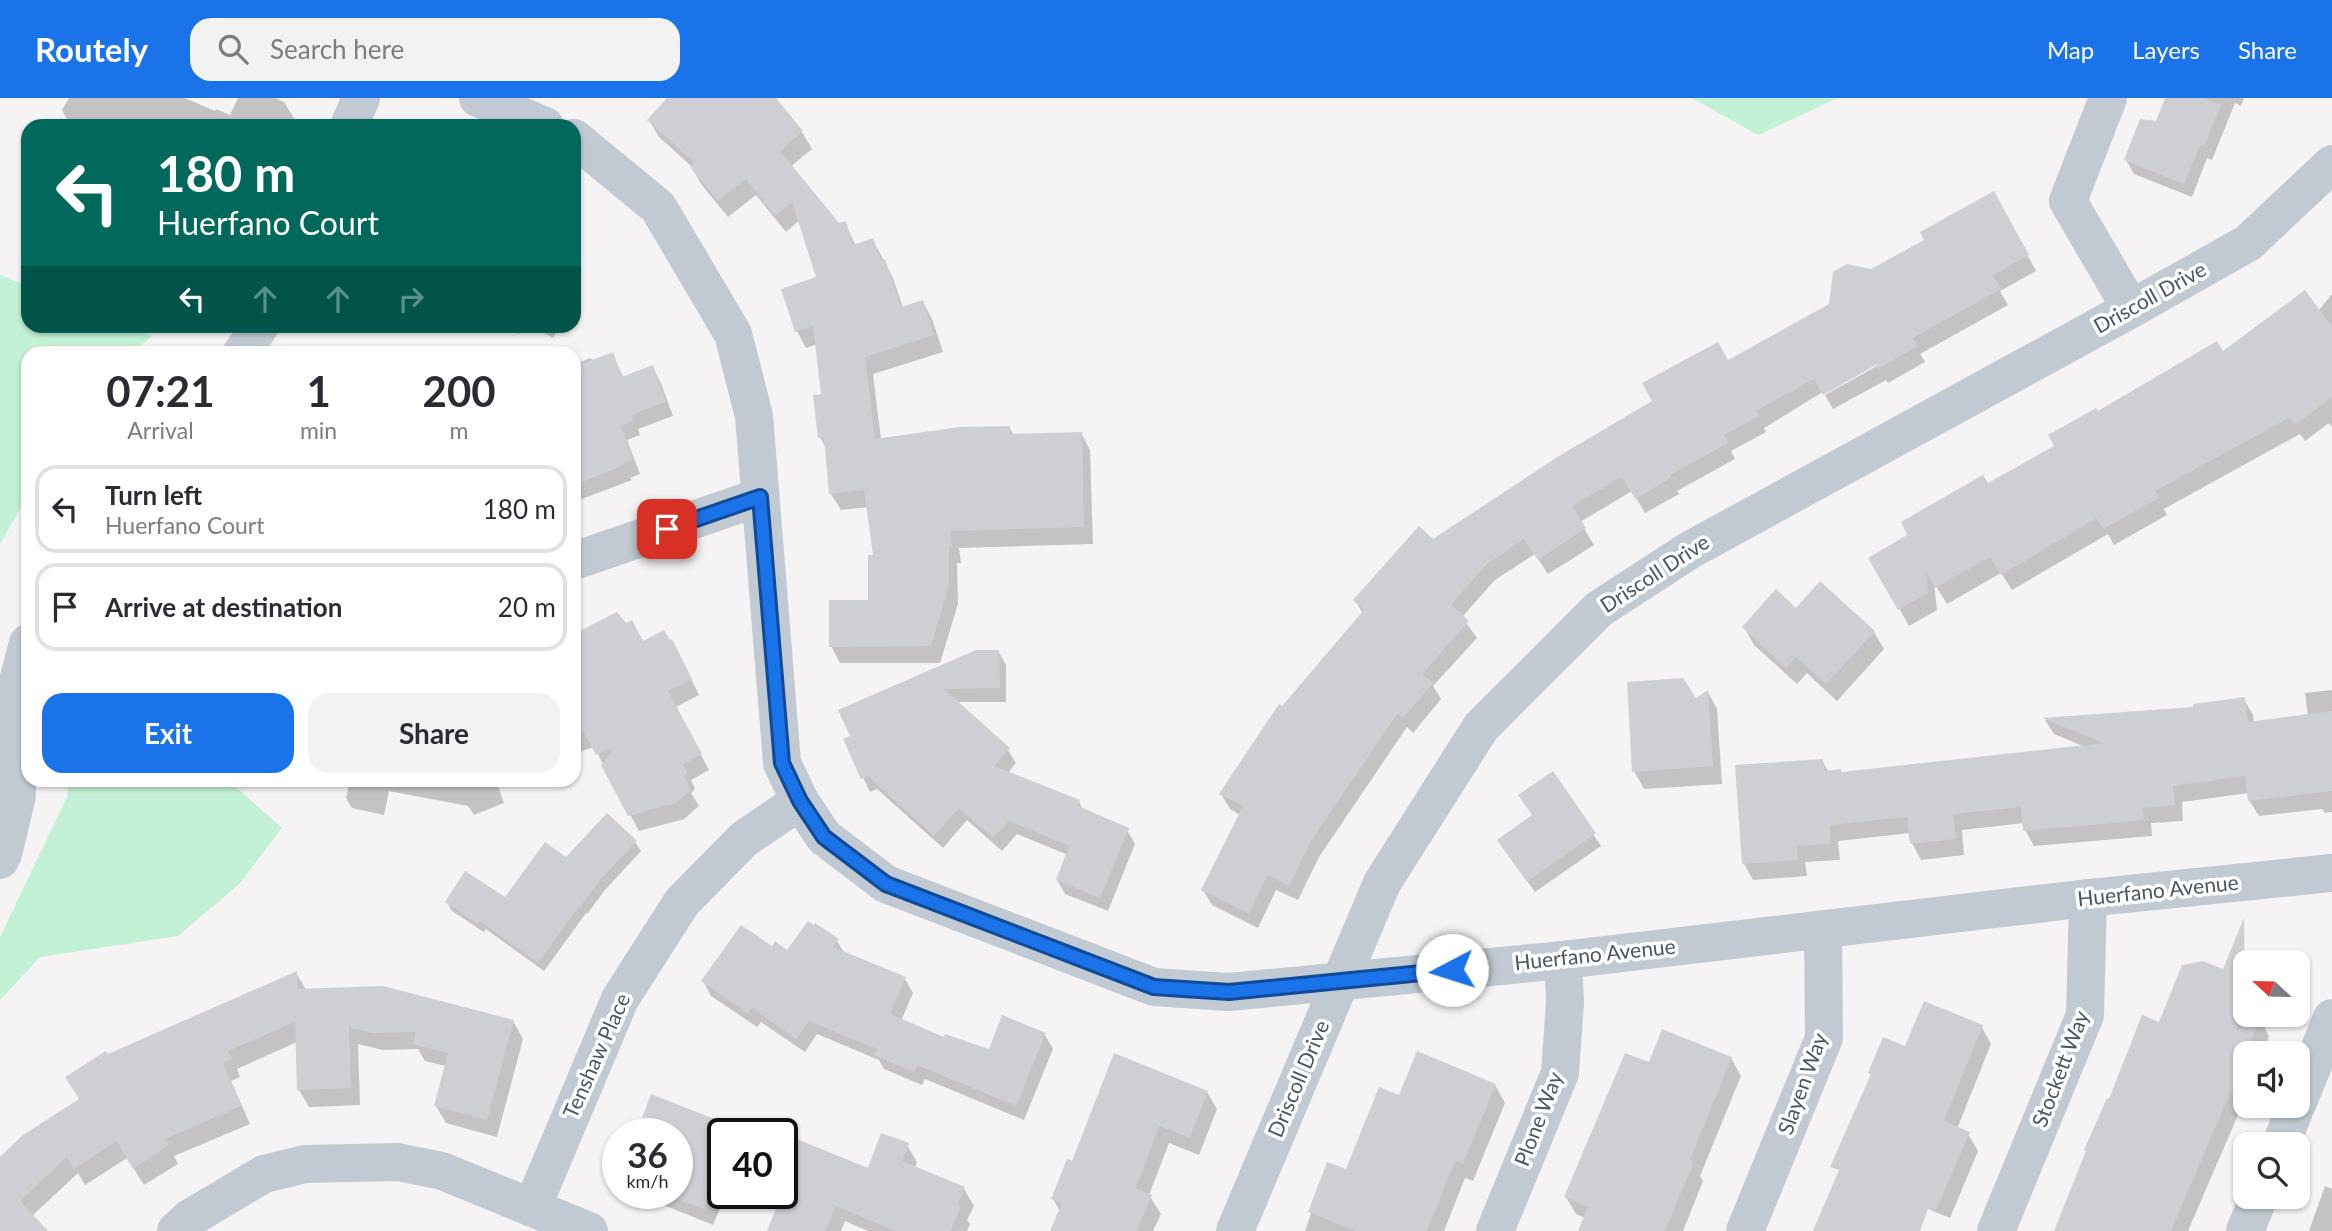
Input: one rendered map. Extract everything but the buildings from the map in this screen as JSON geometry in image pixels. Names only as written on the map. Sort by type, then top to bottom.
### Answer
[{"type":"street","points":[[352,119],[360,98]]},
{"type":"street","points":[[478,98],[528,119]]},
{"type":"street","points":[[2108,98],[2068,201],[2131,309]]},
{"type":"street","name":"Huerfano Avenue","points":[[581,144],[658,207],[733,334],[754,416],[782,763],[800,801],[824,837],[886,884],[1154,987],[1229,992],[1563,960],[2088,898],[2332,873]]},
{"type":"street","name":"Driscoll Drive","points":[[1235,1231],[1382,883],[1481,727],[1599,609],[1690,550],[2248,243],[2332,163]]},
{"type":"street","points":[[581,559],[760,497]]},
{"type":"street","points":[[0,860],[17,795],[17,685],[21,670]]},
{"type":"street","name":"Tenshaw Place","points":[[533,1208],[620,999],[682,902],[744,839],[800,801]]},
{"type":"street","name":"Stockett Way","points":[[1996,1231],[2085,1015],[2088,898]]},
{"type":"street","name":"Slayen Way","points":[[1745,1231],[1824,1038],[1824,929]]},
{"type":"street","name":"Plone Way","points":[[1494,1231],[1560,1073],[1565,1002],[1563,960]]},
{"type":"street","points":[[2310,1072],[2332,1018]]},
{"type":"street","points":[[176,1231],[190,1218],[264,1174],[305,1164],[398,1163],[442,1171],[589,1231]]},
{"type":"street","points":[[2245,1231],[2254,1209]]},
{"type":"green space","points":[[1692,98],[1838,98],[1758,135]]},
{"type":"green space","points":[[0,275],[21,283],[21,333],[144,333],[152,336],[140,346],[21,346],[21,507],[0,544]]},
{"type":"green space","points":[[68,787],[236,787],[282,828],[239,884],[178,936],[40,957],[0,1000],[0,937],[67,797]]},
{"type":"route","points":[[667,529],[760,497],[782,763],[800,801],[824,837],[886,884],[1154,987],[1229,992],[1452,970]]}]
